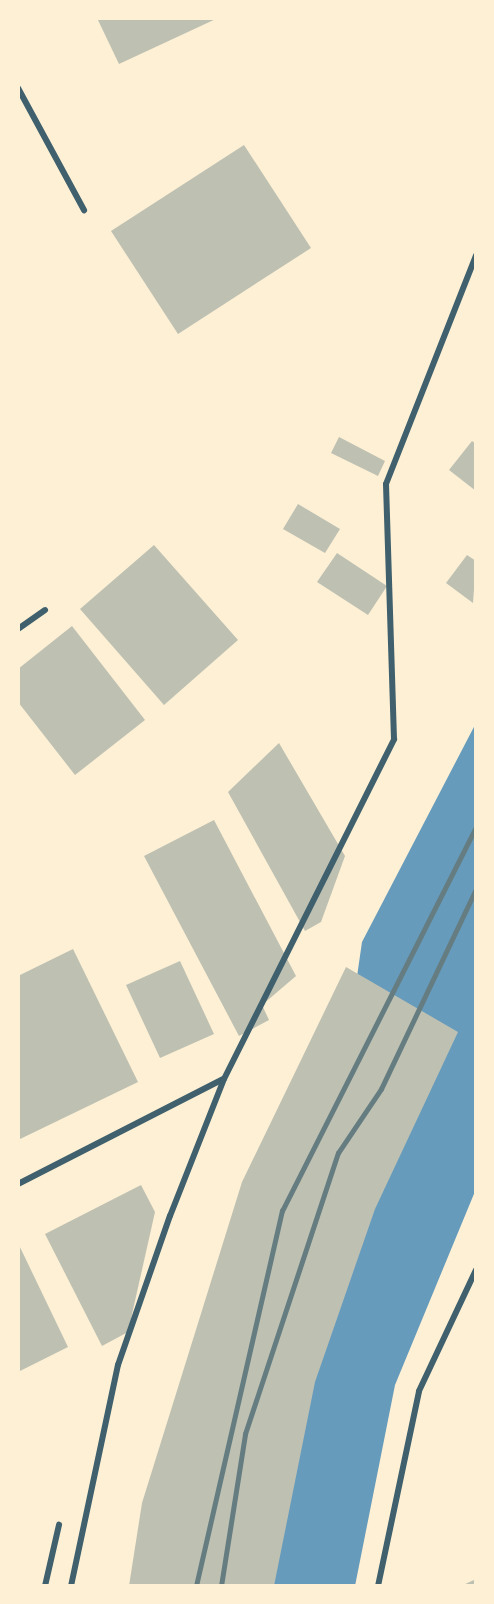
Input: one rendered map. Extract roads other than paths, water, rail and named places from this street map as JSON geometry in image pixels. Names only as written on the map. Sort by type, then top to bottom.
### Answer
[{"type":"street","points":[[18,88],[84,210]]},
{"type":"street","points":[[70,1586],[118,1365],[224,1079],[394,739],[386,484],[476,255]]},
{"type":"street","points":[[18,629],[45,610]]},
{"type":"street","points":[[18,1184],[224,1079]]},
{"type":"street","points":[[378,1586],[418,1391],[476,1270]]},
{"type":"street","points":[[45,1586],[59,1525]]},
{"type":"water","points":[[476,723],[476,1189],[395,1385],[355,1586],[252,1586],[312,1288],[362,942]]},
{"type":"railway","points":[[196,1586],[282,1211],[476,827]]},
{"type":"railway","points":[[221,1586],[245,1434],[338,1153],[381,1089],[476,889]]}]
